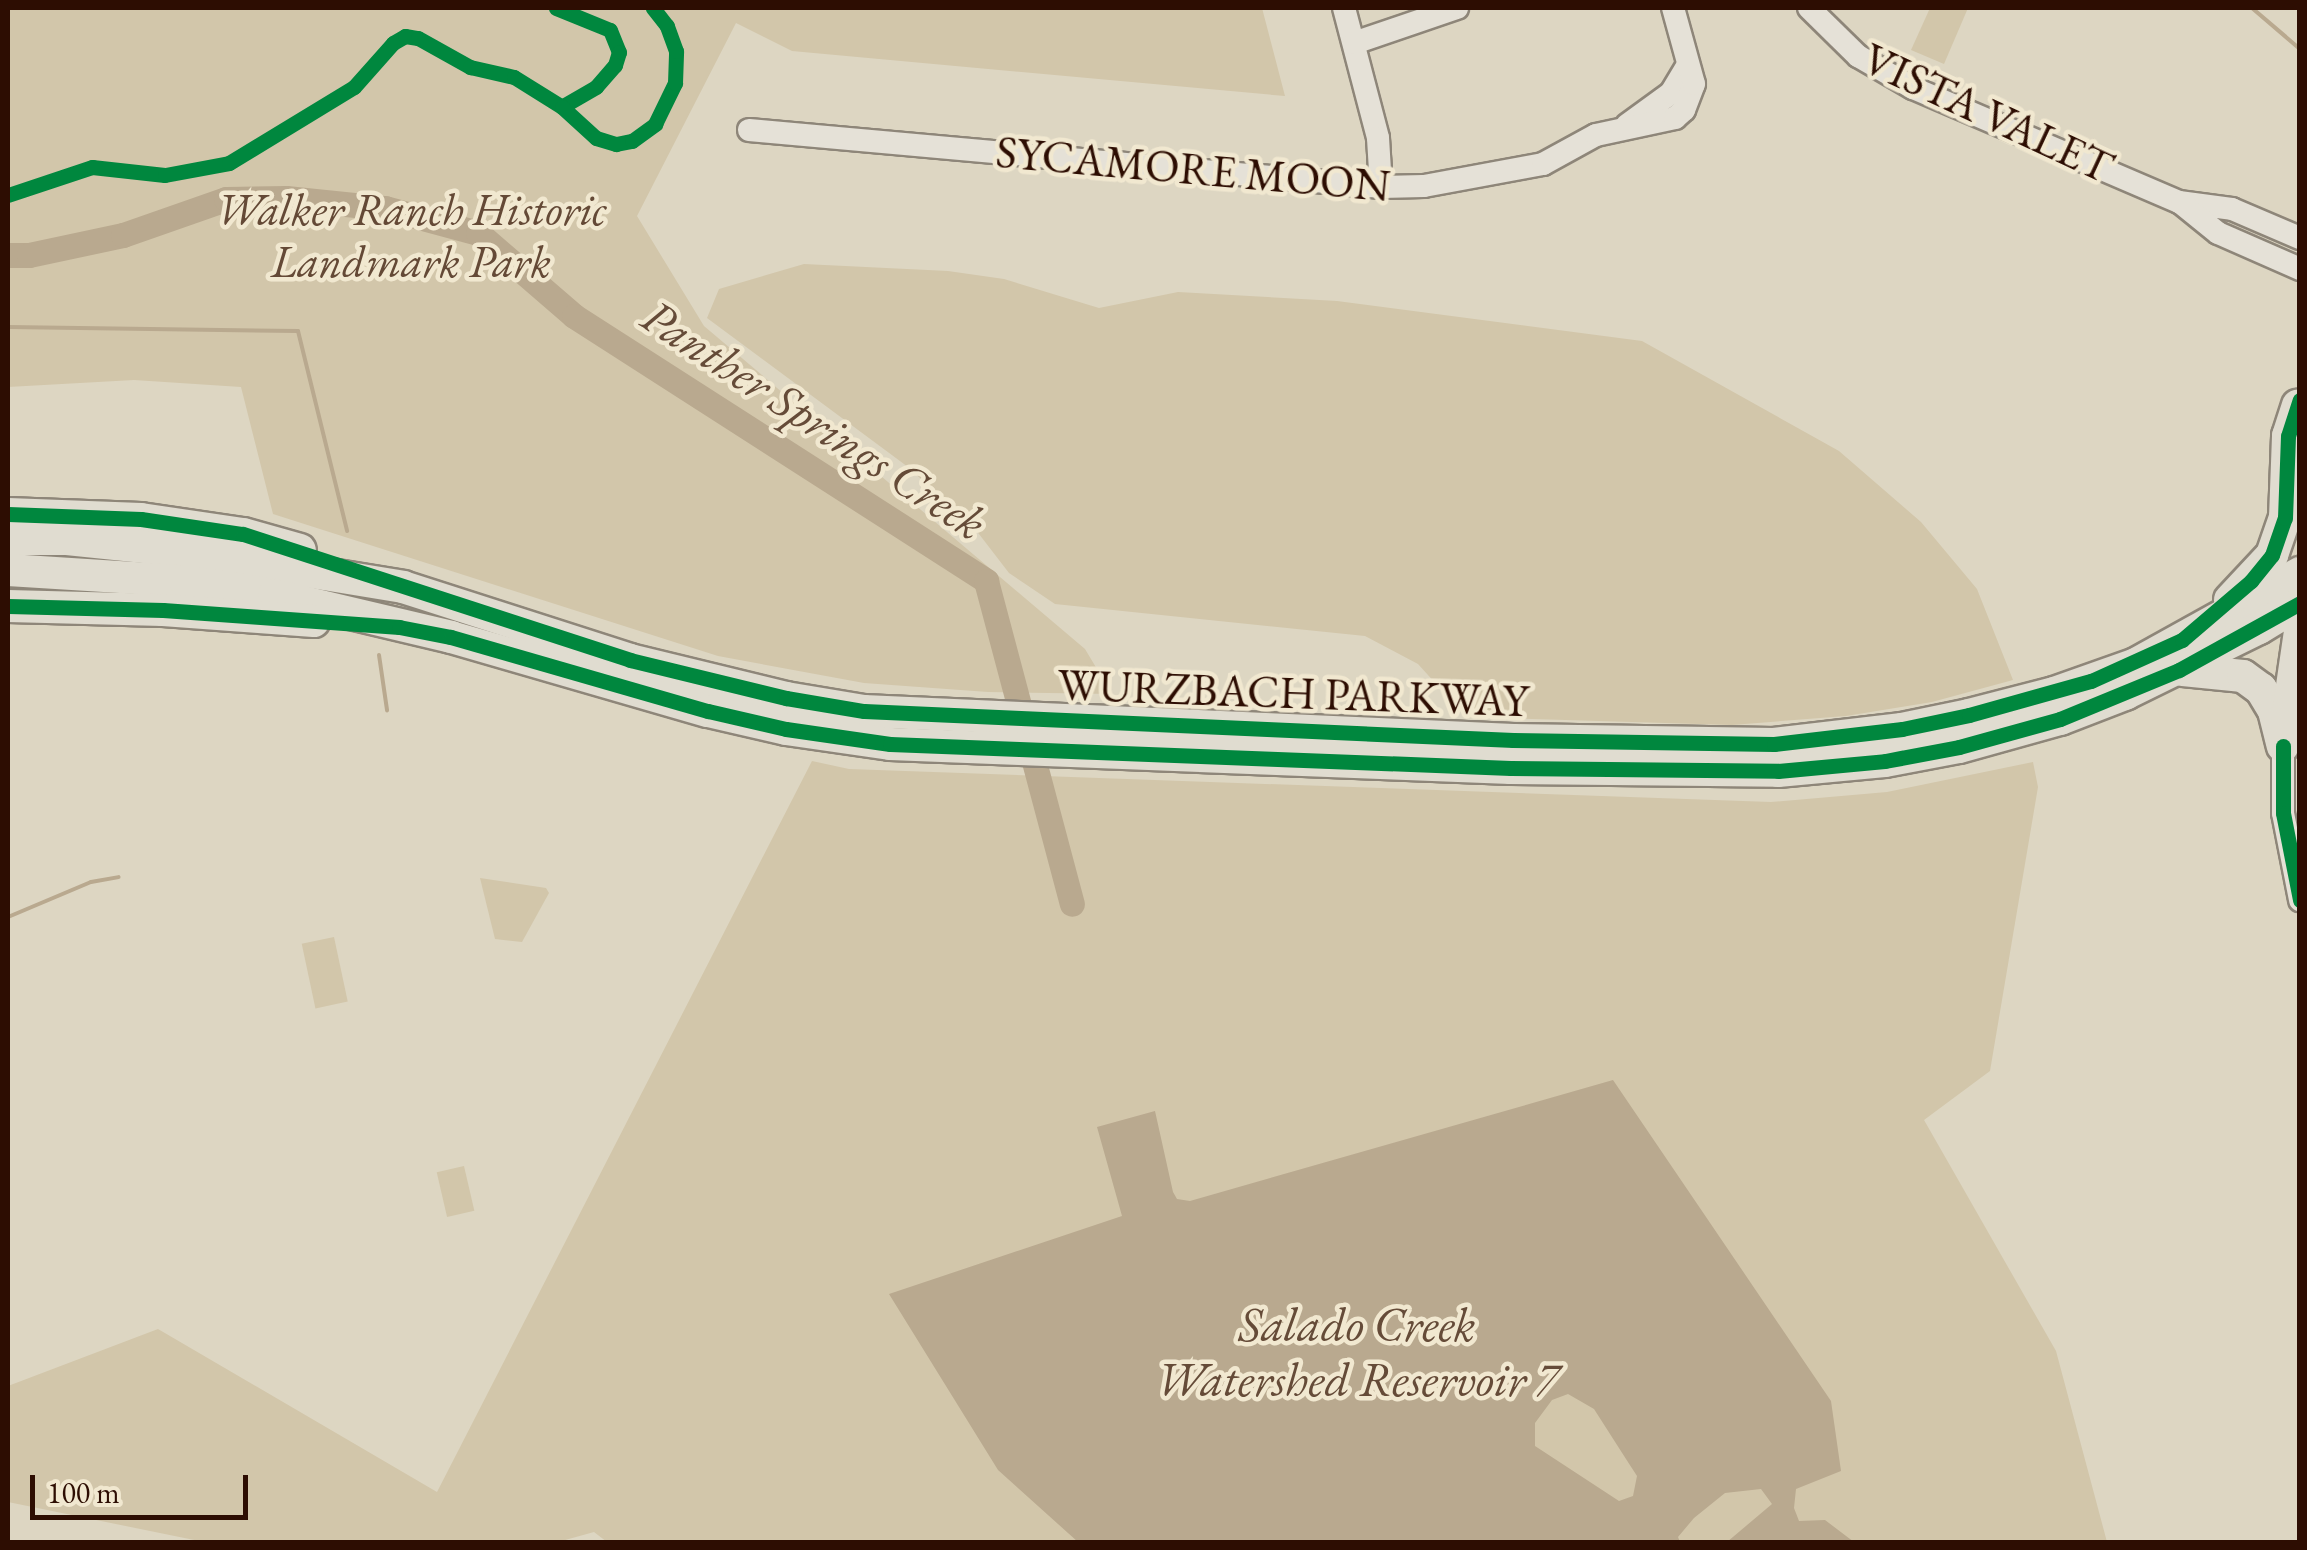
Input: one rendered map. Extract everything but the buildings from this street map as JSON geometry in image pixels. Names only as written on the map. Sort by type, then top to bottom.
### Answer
[{"type":"highway","points":[[2283,746],[2274,712],[2261,689],[2244,676],[2180,655],[2272,555],[2285,518],[2288,436],[2299,405]]},
{"type":"highway","points":[[8,514],[141,520],[243,534],[329,559],[403,587]]},
{"type":"highway","name":"WURZBACH PARKWAY","points":[[8,538],[67,539],[190,552],[403,587],[698,678],[864,710],[963,734]]},
{"type":"highway","name":"WURZBACH PARKWAY","points":[[8,570],[185,581],[274,595],[451,637],[786,729],[963,734],[1774,744],[2026,715],[2136,664],[2180,655],[2300,603]]},
{"type":"highway","name":"WURZBACH PARKWAY","points":[[2180,655],[2300,573]]},
{"type":"highway","points":[[8,606],[163,610],[399,627]]},
{"type":"highway","points":[[2283,746],[2292,707],[2300,631]]},
{"type":"street","points":[[1344,8],[1378,138],[1380,187]]},
{"type":"street","points":[[1354,43],[1458,8]]},
{"type":"street","name":"SYCAMORE MOON","points":[[750,130],[1380,187],[1424,186],[1543,164],[1583,141],[1627,125],[1671,93],[1688,65],[1673,8]]},
{"type":"street","name":"VISTA VALET","points":[[1809,8],[1834,36],[1884,74],[2179,202],[2218,233],[2300,268]]},
{"type":"street","name":"VISTA VALET","points":[[2179,202],[2232,208],[2300,238]]},
{"type":"street","points":[[2283,746],[2283,813],[2300,900]]},
{"type":"green space","name":"Walker Ranch Historic Landmark Park","points":[[8,8],[1262,8],[1285,96],[792,51],[736,23],[637,216],[704,326],[1085,649],[1112,694],[988,692],[864,683],[718,656],[273,514],[241,387],[134,380],[8,387]]},
{"type":"green space","points":[[1930,8],[1968,8],[1944,64],[1911,50]]},
{"type":"green space","points":[[804,264],[948,271],[1004,279],[1099,308],[1178,292],[1337,301],[1642,341],[1839,451],[1921,522],[1977,589],[2013,680],[1932,702],[1846,716],[1732,725],[1466,717],[1418,664],[1365,636],[1055,604],[1009,573],[969,521],[904,464],[707,318],[719,289]]},
{"type":"green space","points":[[812,761],[849,769],[1771,802],[1887,792],[2033,762],[2038,787],[1990,1071],[1924,1120],[2056,1351],[2107,1542],[607,1542],[594,1532],[558,1542],[204,1542],[8,1502],[8,1386],[158,1329],[437,1492]]},
{"type":"green space","points":[[480,878],[546,888],[549,893],[522,942],[495,939]]},
{"type":"green space","points":[[334,937],[348,1002],[315,1008],[302,944]]},
{"type":"green space","points":[[464,1166],[474,1211],[447,1217],[437,1172]]},
{"type":"water","name":"Salado Creek Watershed Reservoir 7","points":[[1613,1080],[1831,1401],[1841,1471],[1796,1489],[1794,1508],[1799,1521],[1825,1520],[1854,1542],[1727,1542],[1772,1504],[1761,1489],[1725,1493],[1694,1518],[1678,1537],[1680,1542],[1078,1542],[998,1470],[889,1294],[1122,1216],[1097,1127],[1155,1111],[1173,1192],[1177,1199],[1190,1201]],"holes":[[[1568,1394],[1594,1409],[1637,1476],[1633,1496],[1619,1501],[1535,1446],[1535,1423],[1552,1400]]]},
{"type":"waterway","points":[[2252,8],[2300,49]]},
{"type":"waterway","name":"Panther Springs Creek","points":[[8,255],[29,255],[123,235],[226,199],[286,198],[385,208],[478,233],[574,316],[986,581],[1072,904]]},
{"type":"waterway","points":[[8,327],[298,331],[347,531]]},
{"type":"waterway","points":[[379,655],[387,710]]},
{"type":"waterway","points":[[8,917],[91,882],[119,877]]},
{"type":"cycle path","points":[[556,8],[610,30],[619,52],[615,65],[596,87],[562,107]]},
{"type":"cycle path","points":[[8,195],[92,167],[165,175],[229,163],[354,87],[393,43],[405,36],[418,38],[470,67],[514,77],[562,107],[596,138],[616,144],[632,141],[655,124],[675,83],[676,51],[667,26],[653,8]]},
{"type":"cycle path","points":[[8,514],[141,519],[243,534],[630,660],[786,698],[864,711],[1513,740],[1774,744],[1902,729],[1969,715],[2091,681],[2182,640],[2251,581],[2272,555],[2285,518],[2288,436],[2300,400]]},
{"type":"cycle path","points":[[8,606],[163,610],[399,627],[451,637],[708,711],[786,729],[890,744],[1511,768],[1778,771],[1885,761],[1959,747],[2060,719],[2179,670],[2300,603]]},
{"type":"cycle path","points":[[2283,746],[2283,813],[2300,900]]}]
